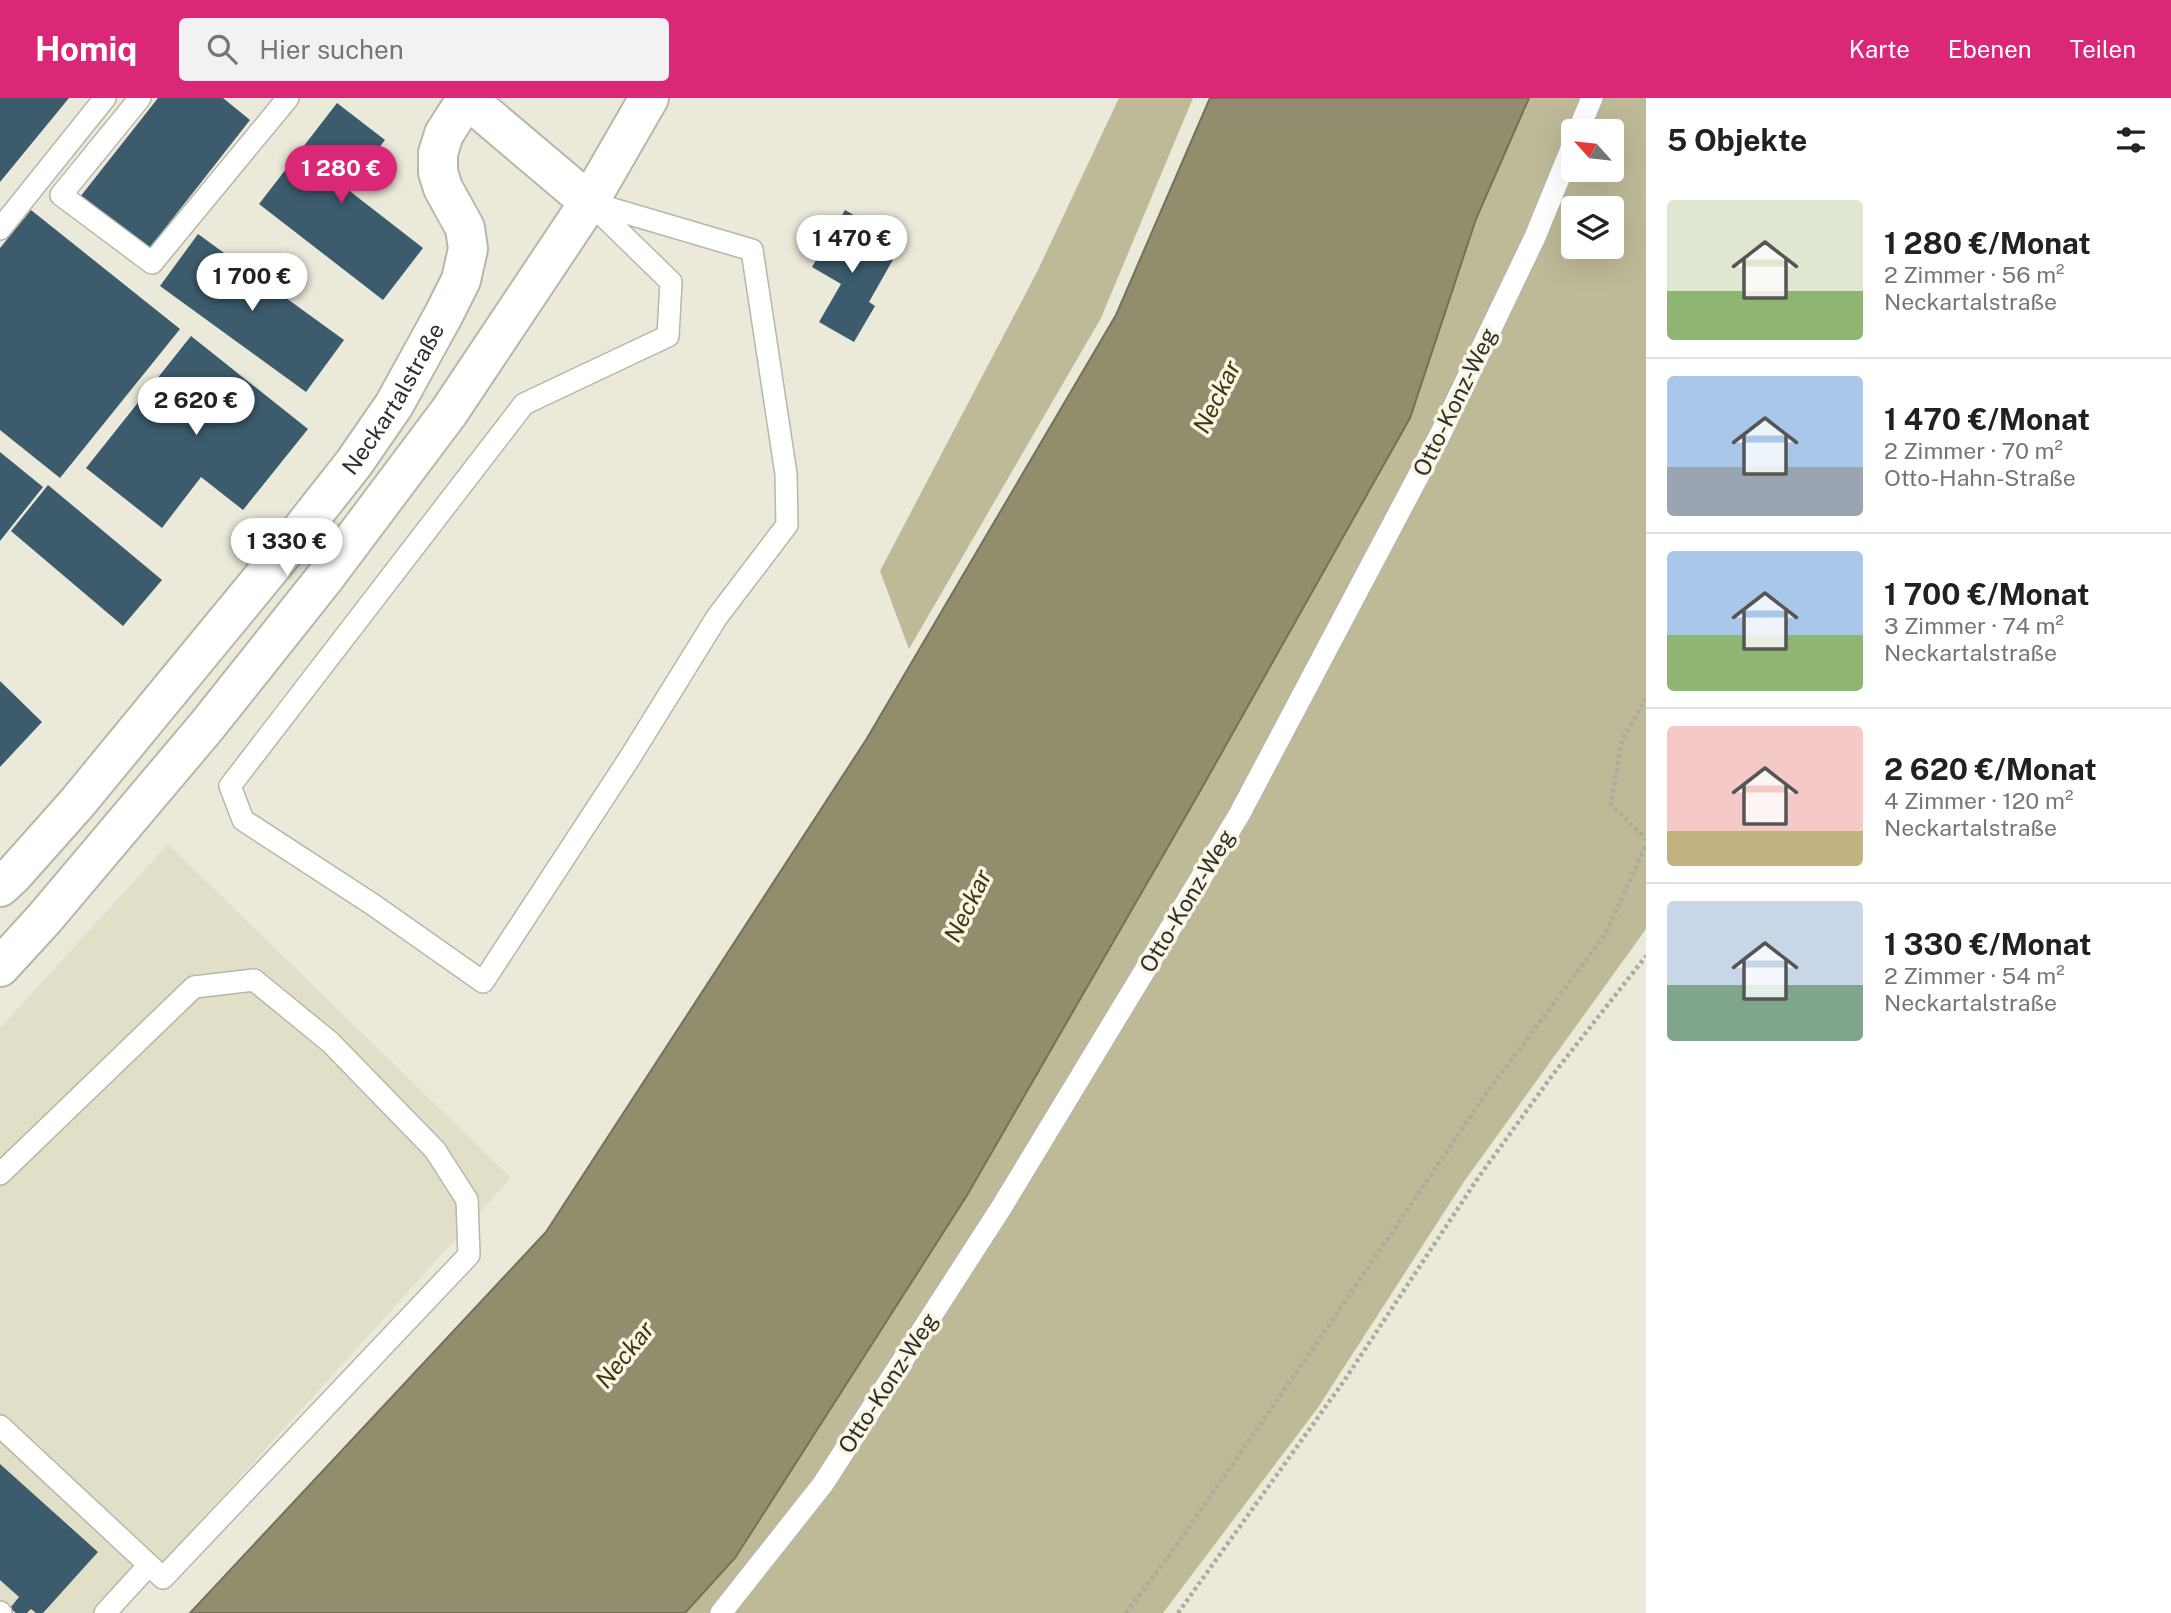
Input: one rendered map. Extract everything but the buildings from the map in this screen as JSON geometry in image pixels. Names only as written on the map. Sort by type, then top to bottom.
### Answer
[{"type":"street","points":[[467,98],[589,202]]},
{"type":"street","name":"Neckartalstraße","points":[[0,887],[78,802],[291,543],[354,463],[394,405],[461,280],[468,249],[464,228],[443,188],[438,172],[438,153],[444,134],[467,98]]},
{"type":"street","points":[[0,967],[44,919],[206,727],[323,580],[449,412],[589,202],[649,98]]},
{"type":"lane","points":[[0,229],[105,98]]},
{"type":"lane","points":[[141,98],[61,195],[152,263],[288,98]]},
{"type":"lane","points":[[1583,119],[1592,98]]},
{"type":"lane","name":"Otto-Konz-Weg","points":[[721,1613],[830,1473],[1000,1209],[1239,815],[1440,435],[1535,237],[1561,173]]},
{"type":"lane","points":[[589,202],[751,250],[786,474],[787,525],[717,617],[629,759],[483,982],[372,904],[243,820],[230,786],[524,404],[668,336],[671,282],[589,202]]},
{"type":"lane","points":[[0,1174],[194,986],[254,980],[330,1042],[435,1150],[467,1200],[469,1255],[163,1578],[0,1426]]},
{"type":"lane","points":[[104,1613],[149,1565]]},
{"type":"path","points":[[1126,1613],[1314,1348],[1488,1091],[1605,934],[1646,842],[1611,804],[1622,740],[1646,698]]},
{"type":"path","points":[[1178,1613],[1344,1381],[1478,1178],[1551,1077],[1646,956]]},
{"type":"shaded area","points":[[1119,98],[1193,98],[1101,318],[909,649],[880,571],[1038,270]]},
{"type":"shaded area","points":[[1529,98],[1646,98],[1646,929],[1463,1183],[1317,1409],[1163,1613],[685,1613],[735,1558],[966,1197],[1199,793],[1410,418],[1476,219]]},
{"type":"shaded area","points":[[168,844],[511,1178],[117,1613],[0,1613],[0,1028]]},
{"type":"water","name":"Neckar","points":[[1210,98],[1529,98],[1476,219],[1410,418],[1199,793],[966,1197],[735,1558],[685,1613],[190,1613],[546,1232],[866,740],[1116,315]]}]
